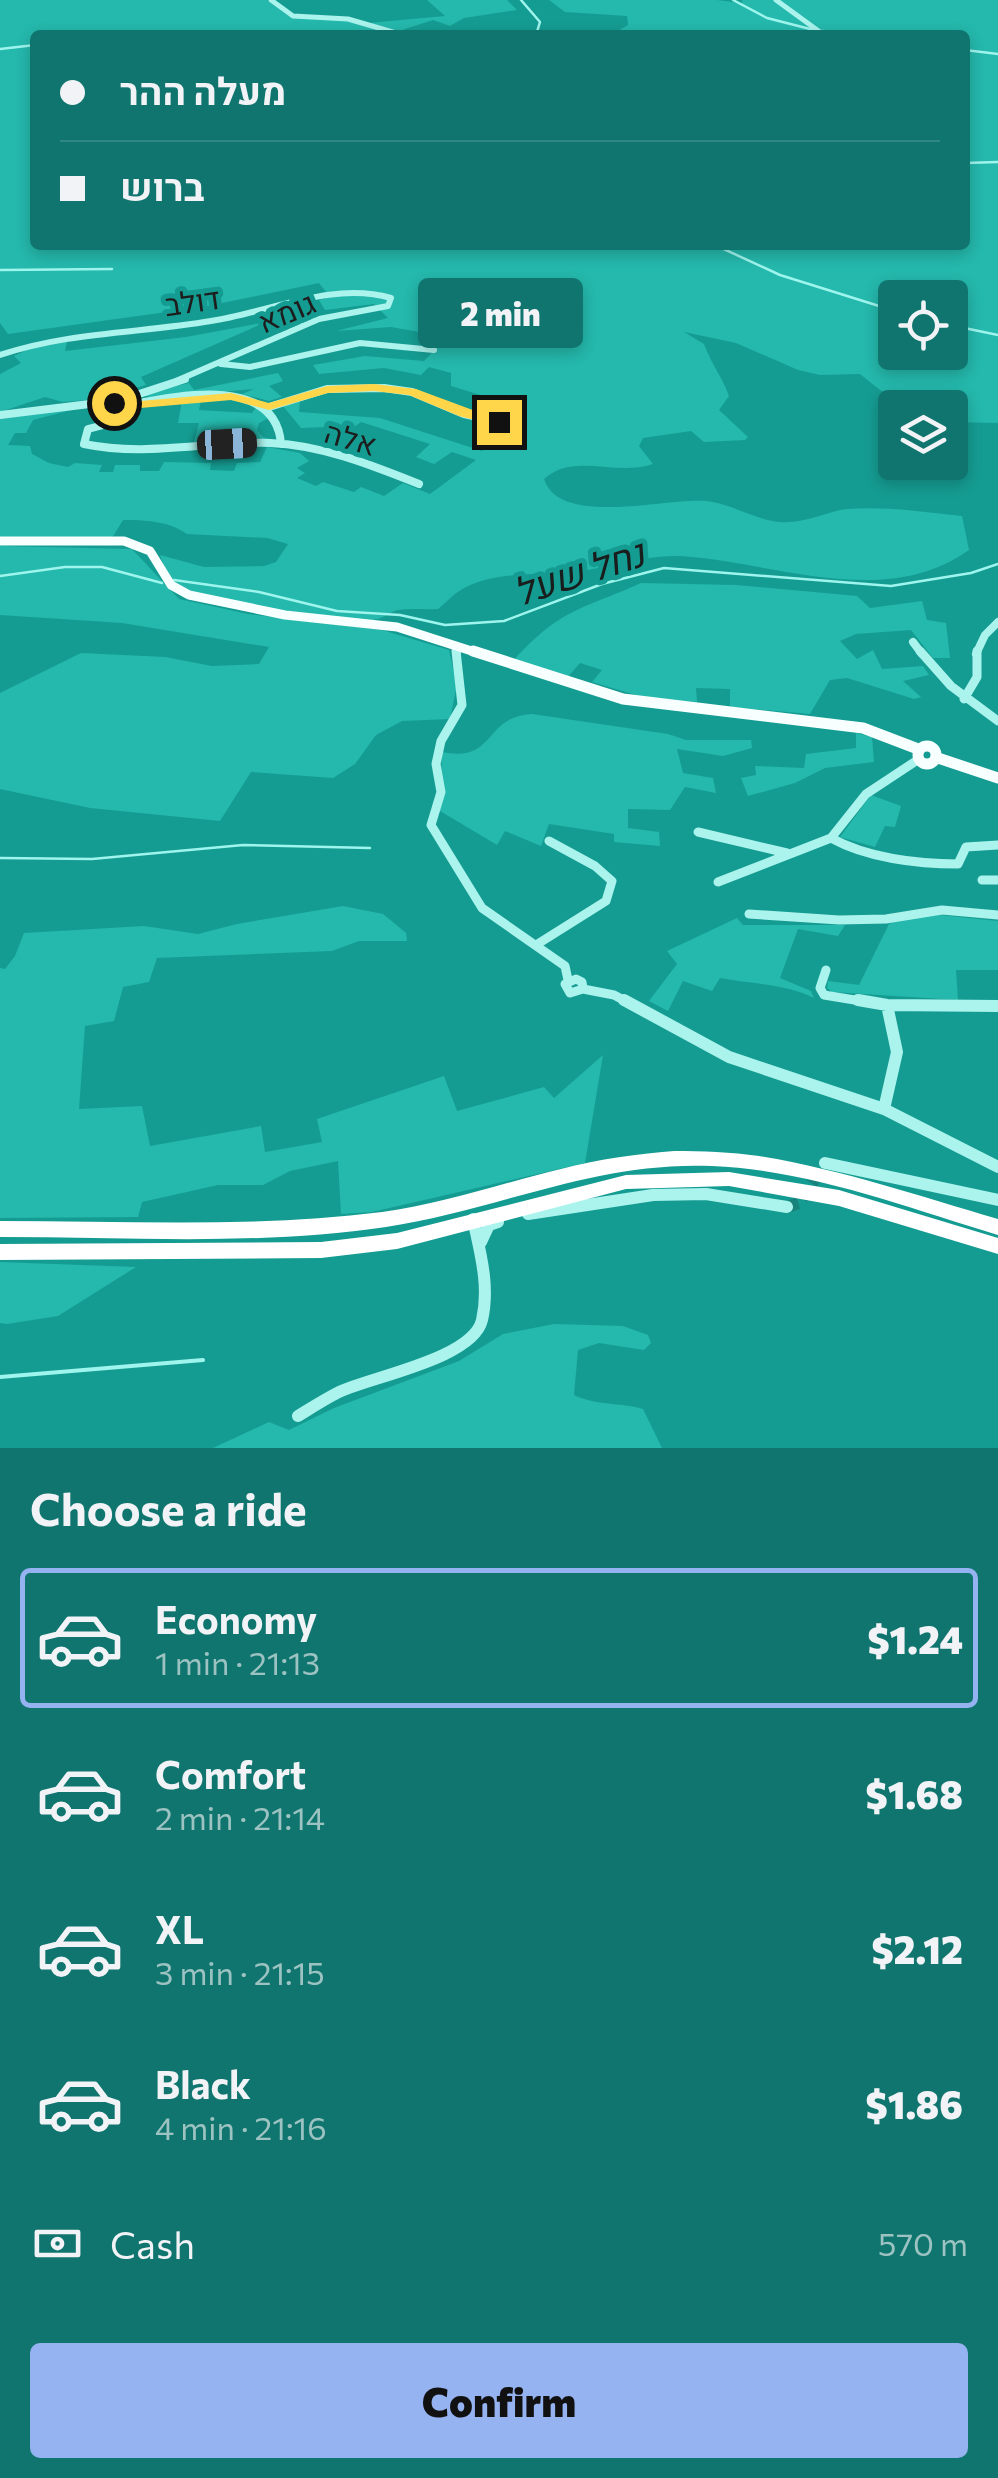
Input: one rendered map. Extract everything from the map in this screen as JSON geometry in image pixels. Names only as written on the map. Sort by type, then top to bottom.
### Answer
[{"type":"highway","points":[[0,1229],[323,1226],[390,1218],[618,1164],[674,1158],[734,1161],[845,1182],[998,1227]]},
{"type":"highway","points":[[0,1252],[321,1250],[397,1241],[626,1182],[729,1179],[840,1198],[998,1246]]},
{"type":"main road","points":[[0,541],[116,540],[138,544],[150,552],[172,585],[189,595],[285,615],[368,622],[623,699],[863,728],[919,754],[934,750],[938,758],[998,778]]},
{"type":"street","points":[[272,0],[292,16],[348,19],[386,30]]},
{"type":"street","points":[[776,0],[817,30]]},
{"type":"street","name":"דולב","points":[[0,356],[47,342],[222,320],[313,298],[378,294],[391,298]]},
{"type":"street","name":"גומא","points":[[129,402],[319,319],[380,309],[388,306],[391,298]]},
{"type":"street","points":[[221,364],[250,366],[360,343],[434,350]]},
{"type":"street","points":[[0,415],[102,403],[231,396],[269,407],[327,389],[396,389],[464,414],[514,425]]},
{"type":"street","name":"אלה","points":[[129,402],[115,422],[88,429],[84,444],[138,448],[280,444],[344,456],[420,484]]},
{"type":"street","points":[[269,407],[279,420],[280,444]]},
{"type":"street","points":[[964,699],[976,686],[980,673],[973,653],[977,642],[998,622]]},
{"type":"street","points":[[912,642],[936,674],[964,699],[998,720]]},
{"type":"street","points":[[456,647],[462,705],[441,741],[436,764],[441,792],[431,825],[453,866],[490,915],[565,966],[568,980],[579,980],[583,990],[614,996],[729,1057],[884,1109],[998,1167]]},
{"type":"street","points":[[718,882],[831,838],[866,794],[919,754]]},
{"type":"street","points":[[698,832],[789,854]]},
{"type":"street","points":[[831,838],[854,852],[943,864],[958,864],[966,847],[998,845]]},
{"type":"street","points":[[536,945],[606,901],[612,881],[595,866],[548,841]]},
{"type":"street","points":[[982,880],[998,880]]},
{"type":"street","points":[[748,914],[839,920],[886,919],[942,910],[998,916]]},
{"type":"street","points":[[826,970],[820,988],[824,996],[886,1006],[998,1006]]},
{"type":"street","points":[[884,1109],[897,1052],[886,1006]]},
{"type":"street","points":[[825,1164],[998,1200]]},
{"type":"street","points":[[481,1242],[489,1225],[524,1214],[639,1196],[706,1194],[787,1207]]},
{"type":"street","points":[[298,1416],[341,1390],[386,1380],[464,1343],[482,1324],[486,1302],[481,1242],[473,1220]]},
{"type":"green space","points":[[0,0],[267,0],[289,16],[341,19],[382,30],[30,30],[30,250],[970,250],[970,30],[821,30],[779,0],[998,0],[998,423],[968,422],[968,390],[880,390],[860,374],[820,375],[798,370],[736,343],[684,332],[704,344],[729,396],[719,410],[748,437],[704,442],[691,431],[643,438],[639,446],[653,464],[569,467],[544,479],[554,494],[570,503],[592,506],[707,501],[780,522],[861,508],[962,516],[969,550],[936,568],[864,580],[679,556],[654,557],[581,571],[499,577],[468,586],[438,609],[399,610],[378,619],[362,620],[247,606],[195,593],[176,584],[160,555],[204,567],[264,566],[276,562],[288,544],[267,538],[187,534],[165,524],[131,520],[123,520],[112,538],[0,537],[0,418],[79,408],[33,420],[26,433],[15,433],[8,445],[30,446],[32,454],[68,467],[75,463],[102,465],[99,472],[113,472],[115,465],[140,465],[140,471],[159,471],[164,462],[211,463],[210,470],[234,471],[237,463],[260,462],[267,447],[300,453],[309,461],[297,468],[305,473],[297,478],[316,486],[323,482],[354,492],[361,487],[384,496],[403,483],[430,494],[476,460],[452,452],[434,464],[416,457],[430,444],[361,422],[329,445],[321,443],[328,439],[327,427],[301,428],[283,406],[300,401],[299,412],[380,418],[482,451],[527,420],[526,400],[503,402],[451,386],[451,373],[429,367],[421,375],[384,368],[319,374],[313,365],[365,356],[424,361],[447,337],[391,327],[336,331],[388,318],[374,304],[325,310],[319,300],[330,297],[319,283],[203,307],[8,334],[0,323]]},
{"type":"green space","points":[[427,0],[507,0],[517,10],[464,18],[450,26],[433,20],[395,30],[368,23],[445,16]]},
{"type":"green space","points":[[549,0],[774,0],[815,30],[620,30],[628,25],[627,16],[565,12]]},
{"type":"green space","points":[[266,322],[141,377],[146,385],[99,399],[63,402],[45,397],[0,412],[0,374],[21,363],[14,356],[31,348],[67,342],[65,351],[186,337]]},
{"type":"green space","points":[[278,373],[283,381],[269,386],[282,397],[269,401],[242,394],[254,389],[150,398],[143,394],[189,383],[194,390]]},
{"type":"green space","points":[[201,400],[199,410],[252,413],[259,404],[271,417],[259,423],[257,430],[263,437],[276,441],[194,442],[199,423],[178,423],[182,401]]},
{"type":"green space","points":[[0,546],[132,549],[179,599],[248,614],[382,630],[449,650],[457,685],[450,719],[402,721],[376,735],[355,764],[333,778],[251,772],[220,821],[90,808],[0,789],[0,693],[81,653],[165,657],[212,666],[259,664],[269,647],[122,623],[0,615]]},
{"type":"green space","points":[[641,583],[736,585],[857,596],[870,608],[922,601],[927,620],[946,623],[950,658],[933,658],[911,630],[856,634],[840,641],[857,659],[873,650],[882,669],[923,666],[929,675],[903,681],[921,697],[914,699],[847,678],[830,680],[810,714],[730,707],[730,689],[696,688],[697,702],[646,698],[592,682],[602,670],[580,663],[567,678],[514,660],[559,620]]},
{"type":"green space","points":[[532,714],[686,740],[751,740],[752,748],[723,756],[677,749],[683,773],[713,778],[716,793],[685,787],[670,810],[628,809],[628,828],[659,832],[660,846],[614,842],[614,834],[549,824],[541,846],[505,831],[497,845],[440,811],[442,752],[472,751],[505,723]]},
{"type":"green space","points":[[856,733],[872,737],[874,762],[825,768],[795,783],[748,796],[741,778],[756,775],[755,766],[804,768],[806,754],[856,748]]},
{"type":"green space","points":[[871,795],[901,806],[895,827],[885,826],[875,847],[840,837]]},
{"type":"green space","points":[[343,906],[383,914],[406,933],[407,941],[359,941],[332,951],[157,958],[149,982],[123,987],[114,1021],[85,1026],[79,1109],[142,1106],[150,1146],[261,1126],[265,1152],[322,1142],[317,1119],[444,1076],[457,1111],[544,1087],[554,1098],[603,1055],[585,1163],[372,1212],[341,1214],[338,1161],[290,1171],[263,1185],[218,1185],[142,1202],[138,1217],[0,1218],[0,968],[5,969],[15,956],[24,933],[144,926],[198,934]]},
{"type":"green space","points":[[940,915],[998,921],[998,970],[956,970],[958,1000],[832,992],[827,988],[828,981],[859,985],[889,924],[909,917]]},
{"type":"green space","points":[[737,918],[743,925],[845,925],[838,936],[798,929],[780,978],[811,991],[814,998],[780,987],[720,978],[712,991],[683,981],[668,1011],[649,1001],[677,964],[667,951]]},
{"type":"green space","points":[[0,1262],[136,1267],[58,1316],[7,1324],[0,1323]]},
{"type":"green space","points":[[554,1324],[623,1326],[648,1335],[651,1343],[644,1350],[599,1343],[578,1350],[574,1395],[643,1409],[662,1448],[213,1448],[269,1422],[289,1430],[334,1408],[459,1361],[503,1334]]},
{"type":"waterway","points":[[521,0],[540,22],[538,30]]},
{"type":"waterway","points":[[733,0],[767,18],[814,30]]},
{"type":"waterway","points":[[0,49],[30,46]]},
{"type":"waterway","points":[[970,51],[998,54]]},
{"type":"waterway","points":[[970,163],[998,162]]},
{"type":"waterway","points":[[726,250],[780,275],[878,306]]},
{"type":"waterway","points":[[0,270],[112,269]]},
{"type":"waterway","points":[[968,329],[998,335]]},
{"type":"waterway","name":"נחל שעל","points":[[174,580],[259,592],[337,611],[400,615],[445,625],[504,621],[602,584],[664,568],[891,586],[971,573],[998,564]]},
{"type":"waterway","name":"נחל שעל","points":[[0,576],[65,567],[102,567],[162,583]]},
{"type":"waterway","points":[[0,858],[92,859],[243,845],[370,848]]},
{"type":"waterway","points":[[0,1377],[203,1360]]},
{"type":"tunnel","points":[[787,1207],[799,1203],[818,1174]]},
{"type":"route","points":[[114,403],[129,406],[231,396],[269,407],[327,389],[374,387],[412,392],[464,414],[499,422]]}]
